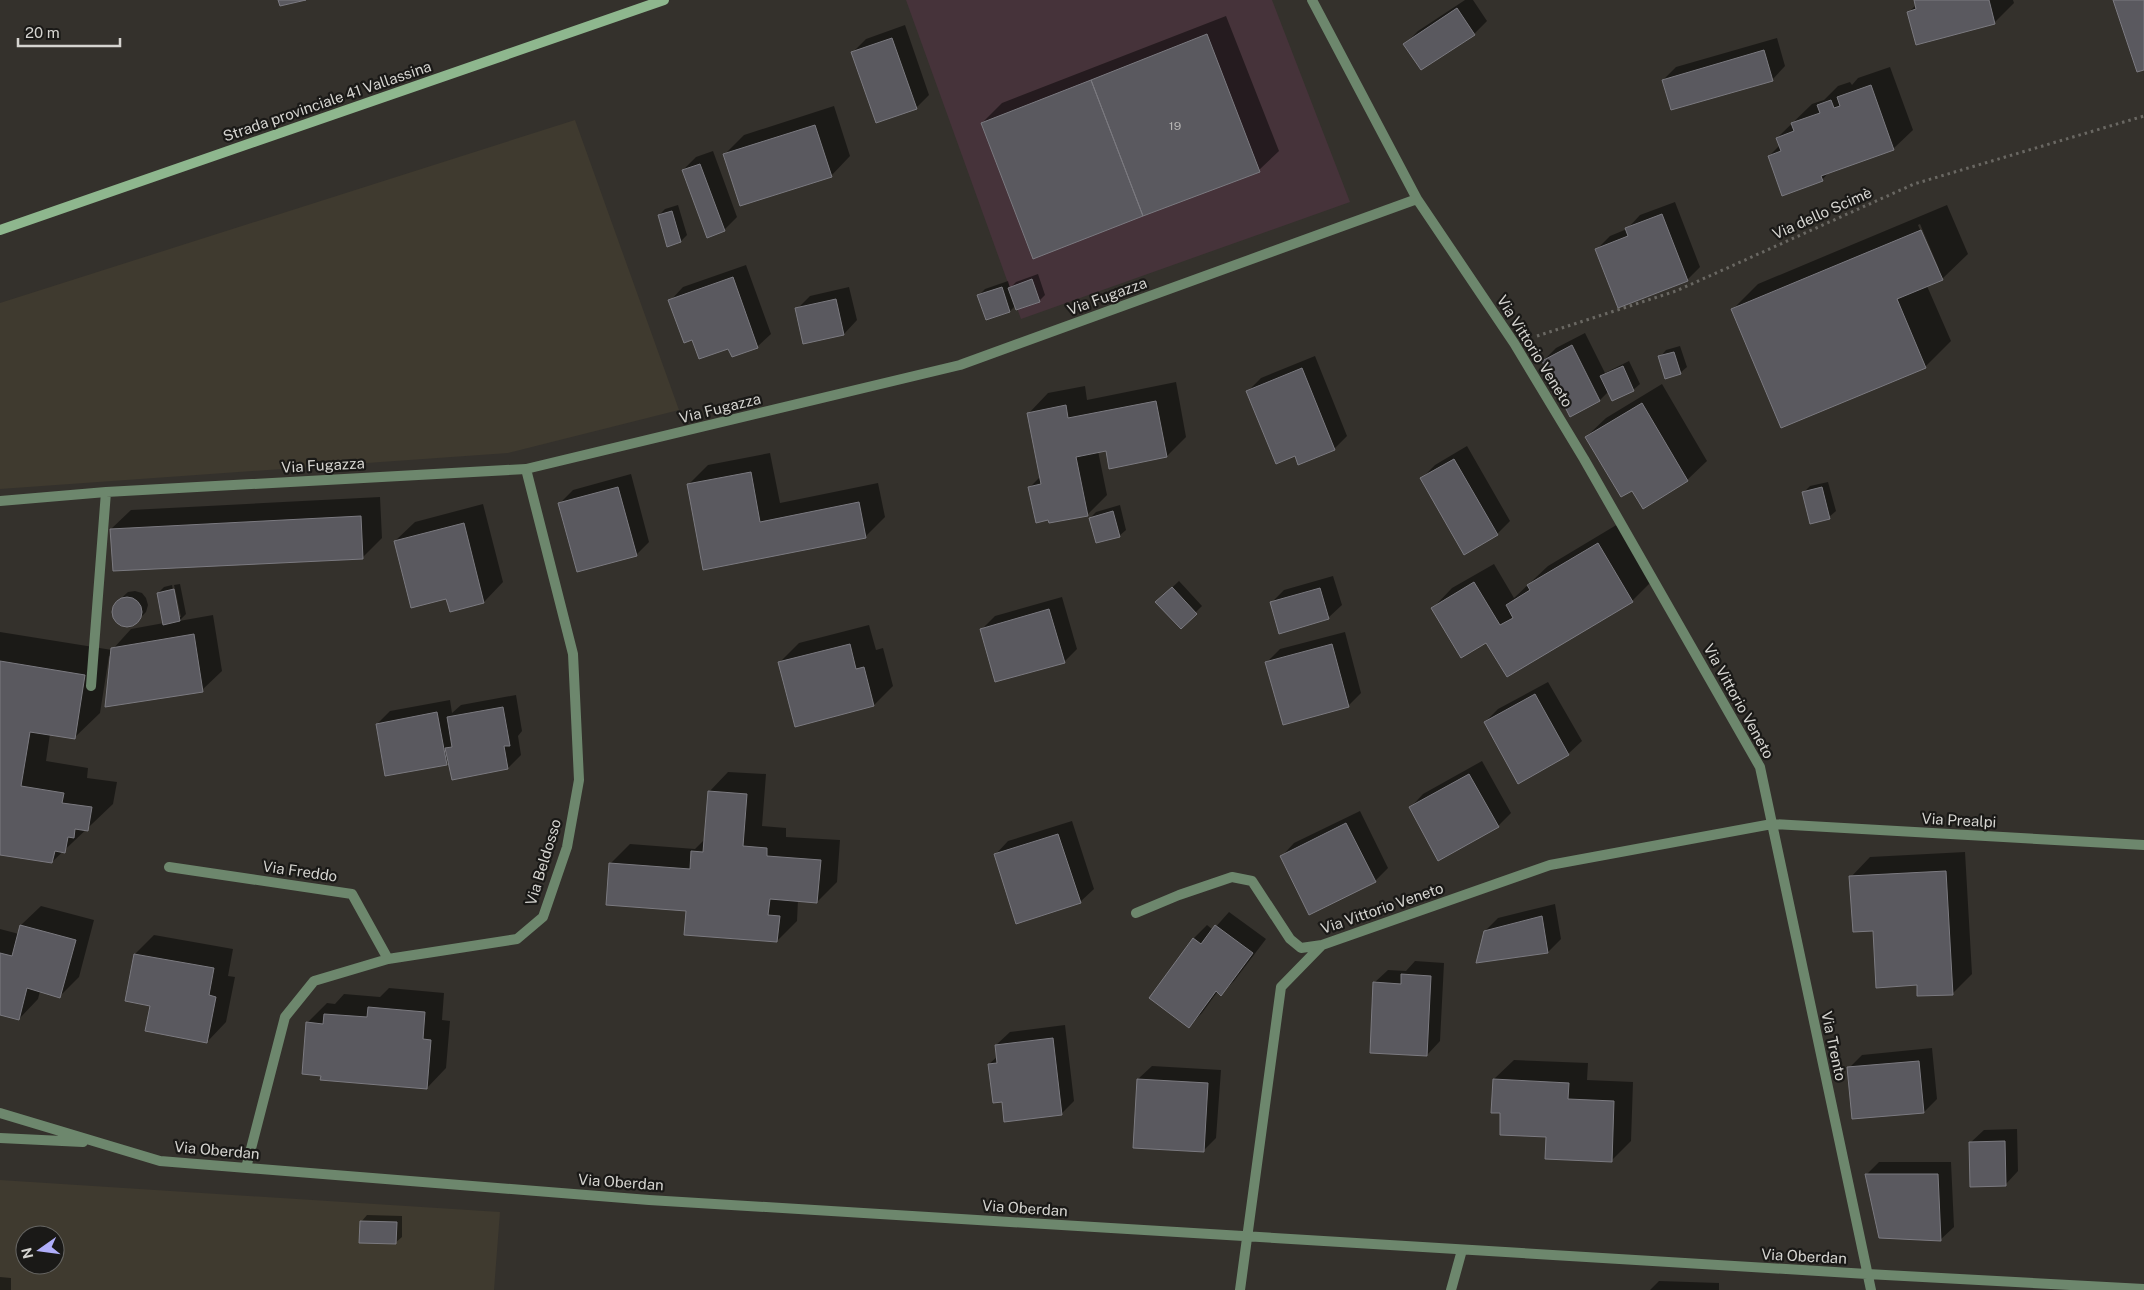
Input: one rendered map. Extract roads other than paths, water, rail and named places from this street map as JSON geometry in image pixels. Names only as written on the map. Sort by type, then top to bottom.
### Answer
[{"type":"main road","name":"Strada provinciale 41 Vallassina","points":[[0,230],[664,0]]},
{"type":"street","name":"Via Vittorio Veneto","points":[[1136,913],[1179,895],[1232,877],[1252,881],[1290,939],[1301,948],[1322,945],[1550,865],[1772,824],[1760,767],[1584,459],[1514,343],[1417,198],[1312,0]]},
{"type":"street","name":"Via Fugazza","points":[[0,501],[106,492],[526,469],[960,365],[1417,198]]},
{"type":"street","name":"Via Beldosso","points":[[246,1168],[285,1017],[314,981],[388,959],[517,939],[543,917],[567,847],[580,780],[573,654],[526,469]]},
{"type":"street","points":[[91,686],[106,492]]},
{"type":"street","name":"Via Prealpi","points":[[1772,824],[2144,845]]},
{"type":"street","name":"Via Trento","points":[[1772,824],[1871,1290]]},
{"type":"street","name":"Via Freddo","points":[[169,867],[352,894],[388,959]]},
{"type":"street","points":[[1240,1290],[1281,987],[1322,945]]},
{"type":"street","name":"Via Oberdan","points":[[0,1113],[160,1161],[649,1200],[1462,1250],[2144,1289]]},
{"type":"street","points":[[0,1138],[99,1143]]},
{"type":"street","points":[[1451,1290],[1462,1250]]}]
